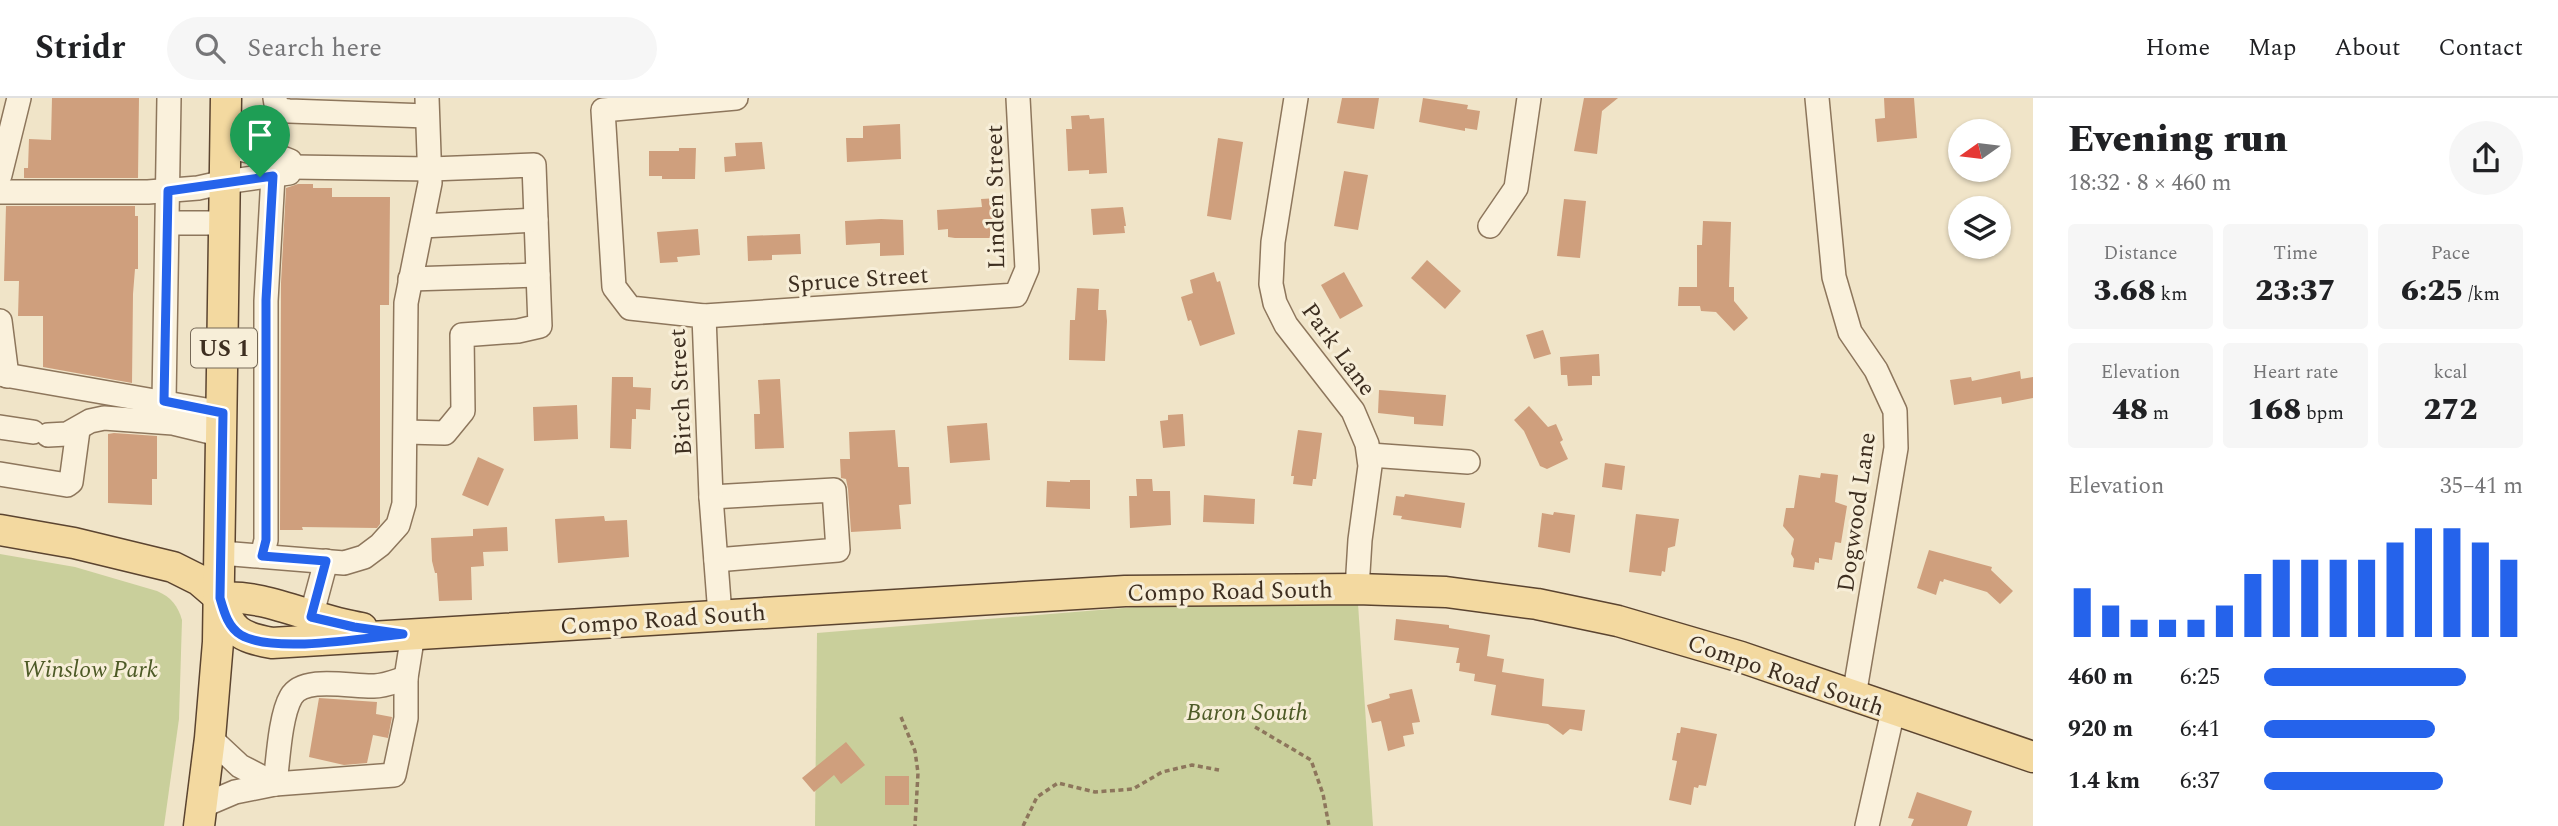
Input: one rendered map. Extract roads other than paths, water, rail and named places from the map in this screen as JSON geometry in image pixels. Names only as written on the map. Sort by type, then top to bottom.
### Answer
[{"type":"main road","name":"US 1","points":[[200,816],[217,673],[220,598],[226,98]]},
{"type":"main road","points":[[0,530],[74,543],[173,567],[199,580],[220,598]]},
{"type":"main road","name":"Compo Road South","points":[[408,634],[354,627],[251,599],[220,598],[225,616],[239,633],[272,643],[1125,591],[1357,589],[1446,592],[1563,608],[1710,648],[2033,757]]},
{"type":"street","points":[[0,175],[6,127],[19,98]]},
{"type":"street","points":[[164,401],[169,98]]},
{"type":"street","points":[[221,553],[344,563],[364,557],[380,545],[398,525],[404,504],[406,303],[431,169],[427,107],[289,111],[275,106],[275,98]]},
{"type":"street","name":"Birch Street","points":[[720,615],[711,498],[704,316],[630,308],[614,287],[603,110],[736,98]]},
{"type":"street","name":"Linden Street","points":[[1016,295],[1027,269],[1018,98]]},
{"type":"street","name":"Park Lane","points":[[1296,98],[1272,256],[1273,293],[1286,325],[1353,411],[1370,455],[1357,589]]},
{"type":"street","points":[[1490,226],[1516,188],[1529,98]]},
{"type":"street","name":"Dogwood Lane","points":[[1817,98],[1834,277],[1850,332],[1876,370],[1895,411],[1896,448],[1854,696]]},
{"type":"street","points":[[226,146],[290,161],[282,172],[266,300],[266,540],[262,556]]},
{"type":"street","points":[[0,192],[148,192],[198,188],[282,172],[534,166],[540,326],[519,331],[462,335],[463,411],[445,433],[406,432]]},
{"type":"street","points":[[422,226],[536,220]]},
{"type":"street","points":[[168,223],[225,223]]},
{"type":"street","points":[[410,279],[538,275]]},
{"type":"street","name":"Spruce Street","points":[[704,316],[1016,295]]},
{"type":"street","points":[[0,321],[4,375],[164,401],[223,424]]},
{"type":"street","points":[[0,427],[67,434],[90,421],[104,418],[223,424]]},
{"type":"street","points":[[0,474],[67,485],[71,482],[78,430]]},
{"type":"street","points":[[1370,455],[1468,462]]},
{"type":"street","points":[[711,498],[834,490],[838,550],[716,560]]},
{"type":"street","points":[[311,617],[326,561]]},
{"type":"street","points":[[200,816],[235,792],[275,784],[394,775],[406,718],[408,634]]},
{"type":"street","points":[[275,784],[285,713],[295,691],[306,685],[377,686],[406,678]]},
{"type":"street","points":[[1867,826],[1893,711]]},
{"type":"street","points":[[210,738],[240,766],[275,784]]},
{"type":"park label","name":"Winslow Park","points":[[90,669]]},
{"type":"park label","name":"Baron South","points":[[1247,712]]}]
